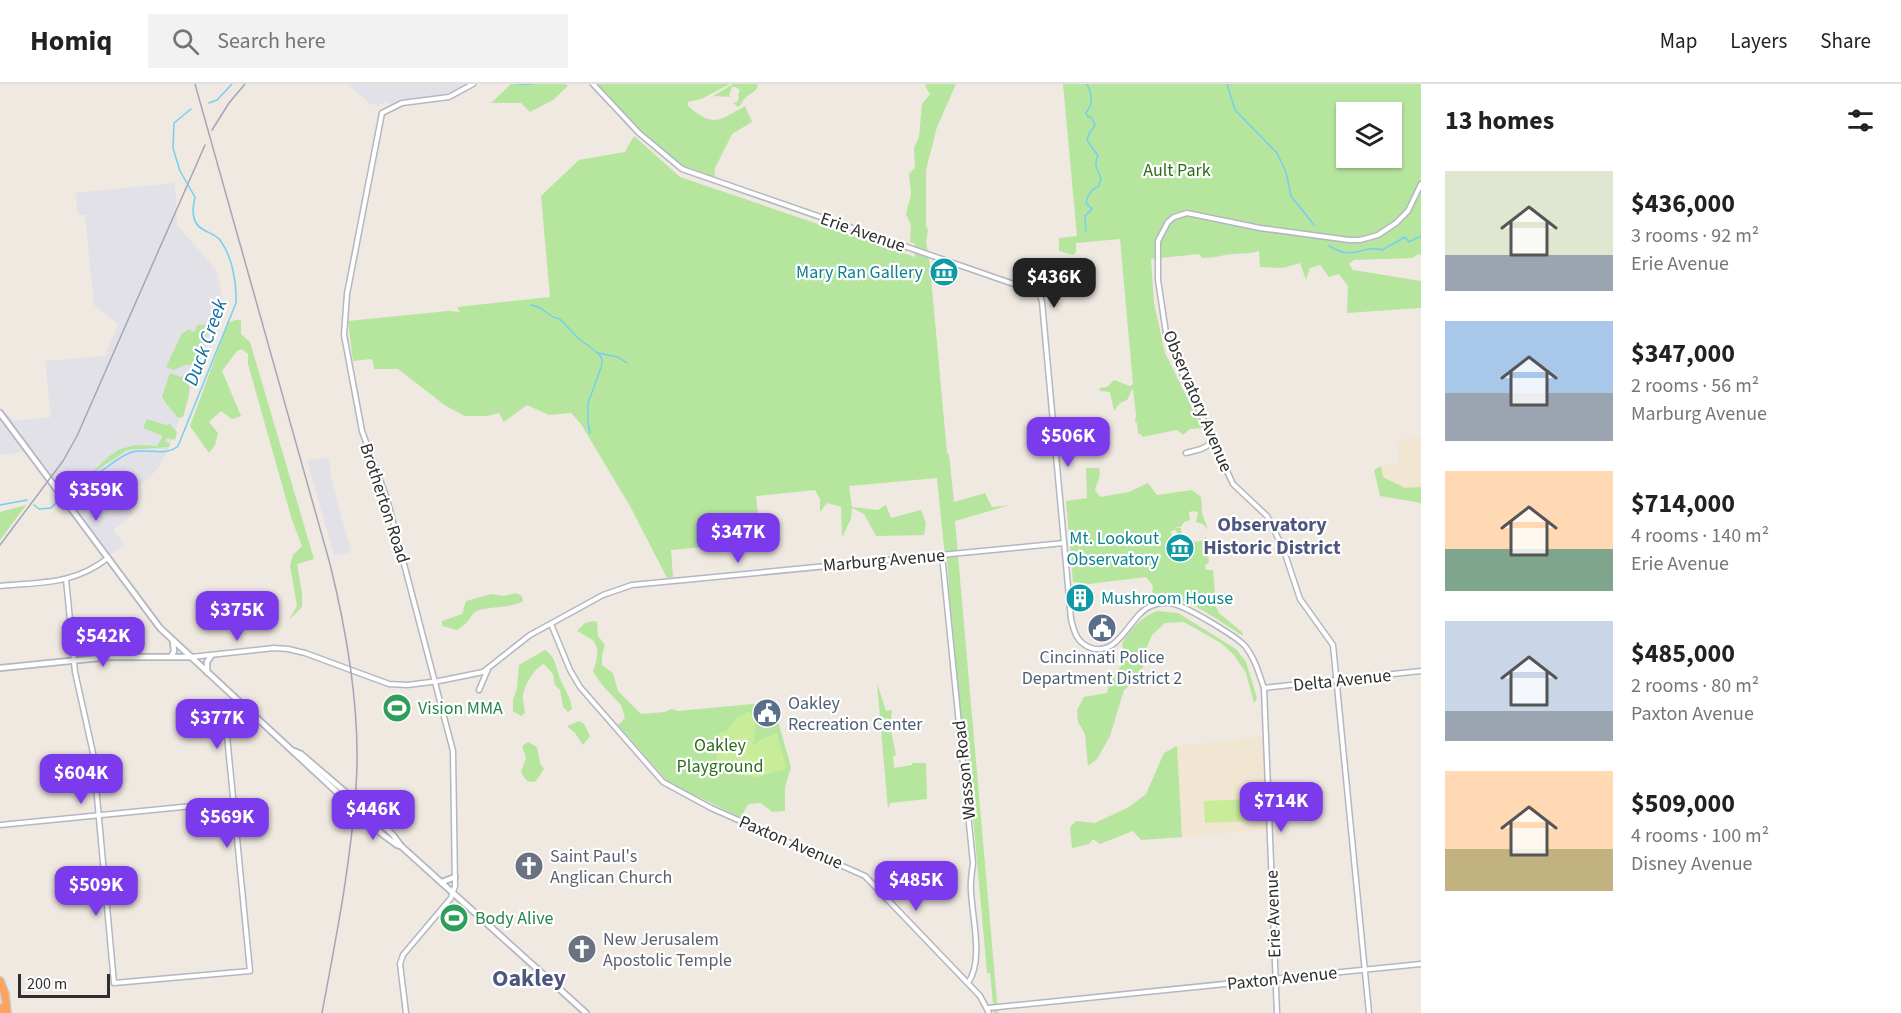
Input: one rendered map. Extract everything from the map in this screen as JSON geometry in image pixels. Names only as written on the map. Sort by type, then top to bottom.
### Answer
[{"type":"highway","points":[[0,981],[5,994],[4,1012]]},
{"type":"highway","points":[[0,992],[4,1012]]},
{"type":"main road","points":[[0,413],[159,627],[173,642],[382,834],[401,846],[586,1013]]},
{"type":"main road","points":[[171,657],[174,651],[173,642]]},
{"type":"main road","points":[[207,672],[207,662],[211,656]]},
{"type":"main road","points":[[2,668],[109,657],[190,657]]},
{"type":"main road","points":[[442,882],[455,877]]},
{"type":"street","name":"Brotherton Road","points":[[453,892],[455,877],[453,750],[387,499],[362,431],[344,335],[347,294],[382,113],[402,103],[449,97],[473,84]]},
{"type":"street","name":"Erie Avenue","points":[[593,84],[639,133],[682,170],[1034,291],[1041,297],[1071,619],[1076,636],[1084,645],[1095,649],[1113,645],[1142,611],[1155,604],[1174,604],[1226,632],[1246,647],[1254,660],[1264,688],[1277,1013]]},
{"type":"street","name":"Observatory Avenue","points":[[1369,1013],[1332,640],[1300,599],[1288,560],[1268,516],[1233,484],[1184,378],[1166,333],[1158,280],[1158,246],[1161,232],[1168,222],[1178,215],[1191,213],[1260,228],[1349,240],[1378,236],[1408,211],[1421,184]]},
{"type":"street","points":[[1186,453],[1208,446],[1212,438]]},
{"type":"street","name":"Marburg Avenue","points":[[190,657],[274,648],[288,649],[305,653],[388,684],[407,685],[435,682],[477,674],[488,668],[522,640],[610,592],[632,585],[1064,543]]},
{"type":"street","name":"Wasson Road","points":[[944,554],[973,863],[971,891],[976,960],[974,973],[968,983]]},
{"type":"street","points":[[0,586],[66,579],[86,573],[108,558]]},
{"type":"street","points":[[66,579],[76,679],[93,753],[114,983],[250,970],[227,736],[231,724],[245,707]]},
{"type":"street","name":"Paxton Avenue","points":[[550,624],[580,687],[663,782],[711,808],[865,876],[968,983],[988,1010],[1421,964]]},
{"type":"street","points":[[479,690],[488,668]]},
{"type":"street","name":"Delta Avenue","points":[[1264,688],[1421,671]]},
{"type":"street","points":[[0,825],[233,802]]},
{"type":"street","points":[[406,1013],[400,964],[406,950],[451,898],[453,892]]},
{"type":"shaded area","points":[[348,84],[466,84],[443,95],[401,100],[389,105],[386,101],[378,106],[369,103]]},
{"type":"shaded area","points":[[175,183],[177,225],[217,271],[223,301],[170,445],[160,465],[151,476],[123,498],[134,514],[113,530],[125,545],[110,555],[34,451],[0,455],[0,415],[8,414],[13,421],[51,417],[45,361],[105,356],[118,324],[94,305],[85,215],[78,215],[75,193]]},
{"type":"shaded area","points":[[1421,437],[1421,490],[1405,488],[1383,477],[1381,466],[1399,464],[1397,440]]},
{"type":"shaded area","points":[[329,458],[331,477],[351,552],[334,556],[307,460]]},
{"type":"shaded area","points":[[1266,736],[1270,829],[1182,837],[1177,746]]},
{"type":"green space","points":[[511,84],[565,84],[568,86],[553,100],[530,112],[521,103],[491,103]]},
{"type":"green space","points":[[730,84],[701,99],[688,102],[688,106],[710,120],[716,120],[745,106],[752,122],[732,134],[715,168],[714,182],[682,169],[639,133],[594,85]]},
{"type":"green space","points":[[733,84],[758,85],[756,90],[738,107],[733,103],[737,102],[739,96],[740,90],[736,87],[732,87],[729,96],[732,97],[713,96]]},
{"type":"green space","points":[[927,84],[956,84],[937,127],[926,170],[926,226],[928,231],[926,242],[954,502],[985,493],[992,507],[1010,505],[955,521],[998,1013],[994,1013],[990,973],[987,973],[966,739],[963,739],[947,559],[945,558],[937,478],[849,486],[852,507],[878,510],[886,505],[891,518],[921,510],[926,523],[924,535],[876,536],[864,514],[852,508],[851,519],[842,537],[841,507],[827,503],[820,512],[820,499],[815,490],[756,496],[761,542],[671,550],[673,577],[667,578],[631,508],[581,424],[571,413],[549,415],[527,405],[504,422],[499,413],[487,416],[465,416],[446,406],[398,369],[374,369],[371,359],[353,361],[348,321],[448,311],[460,312],[457,307],[550,297],[541,196],[579,160],[625,152],[634,136],[680,177],[915,257],[915,244],[910,242],[911,225],[906,214],[911,194],[909,174],[915,168],[914,148],[919,137],[922,104],[930,94],[925,86]]},
{"type":"green space","name":"Ault Park","points":[[1063,84],[1421,84],[1421,254],[1413,258],[1354,260],[1349,264],[1353,270],[1421,281],[1421,308],[1347,313],[1348,286],[1339,274],[1329,277],[1320,265],[1310,268],[1306,280],[1300,263],[1283,268],[1260,267],[1259,251],[1206,258],[1202,258],[1199,254],[1151,259],[1154,303],[1165,353],[1202,428],[1190,429],[1183,435],[1177,430],[1142,437],[1138,434],[1135,422],[1133,388],[1127,400],[1120,403],[1114,411],[1110,392],[1100,391],[1099,388],[1107,387],[1114,380],[1130,386],[1133,384],[1120,239],[1076,243],[1076,252],[1073,255],[1059,251],[1059,238],[1077,236]]},
{"type":"green space","points":[[241,320],[241,334],[250,342],[314,559],[297,564],[302,607],[289,620],[297,606],[290,565],[293,555],[302,546],[292,520],[248,364],[248,354],[242,349],[237,351],[222,371],[241,416],[232,419],[221,411],[209,422],[218,433],[215,445],[209,453],[190,426],[228,323]]},
{"type":"green space","points":[[211,324],[200,356],[195,357],[193,365],[185,365],[174,370],[166,367],[182,333],[190,329],[192,332],[195,331],[197,325]]},
{"type":"green space","points":[[170,373],[181,377],[189,373],[189,395],[183,417],[178,418],[162,396]]},
{"type":"green space","points":[[147,419],[166,425],[170,424],[177,432],[175,440],[166,438],[165,441],[170,444],[169,447],[127,450],[91,474],[120,449],[136,445],[157,446],[163,436],[143,428]]},
{"type":"green space","points":[[1381,466],[1383,477],[1405,488],[1421,487],[1421,503],[1380,496],[1374,470]]},
{"type":"green space","points":[[1086,468],[1099,468],[1100,475],[1095,490],[1100,497],[1129,492],[1148,483],[1157,495],[1192,490],[1201,497],[1202,513],[1208,530],[1203,524],[1196,522],[1198,513],[1189,512],[1190,520],[1184,522],[1181,527],[1173,528],[1181,528],[1181,534],[1176,530],[1171,531],[1172,541],[1187,534],[1189,539],[1196,542],[1203,540],[1206,536],[1209,562],[1205,566],[1206,570],[1213,570],[1216,607],[1219,613],[1242,632],[1243,636],[1190,604],[1167,598],[1155,599],[1152,596],[1153,586],[1146,577],[1089,584],[1073,582],[1066,501],[1087,498]]},
{"type":"green space","points":[[26,505],[0,540],[0,512]]},
{"type":"green space","points":[[516,593],[522,596],[523,601],[514,605],[477,611],[457,630],[442,626],[442,621],[462,614],[466,601],[492,594],[504,596]]},
{"type":"green space","points":[[1157,611],[1178,613],[1236,649],[1246,662],[1257,698],[1254,703],[1246,673],[1234,655],[1221,643],[1184,622],[1165,623],[1152,635],[1146,649],[1144,665],[1133,683],[1124,690],[1110,736],[1097,759],[1088,766],[1085,734],[1078,722],[1077,710],[1084,697],[1107,693],[1110,683],[1125,659],[1122,643],[1137,624]]},
{"type":"green space","name":"Oakley Playground","points":[[597,622],[598,636],[605,645],[602,665],[613,673],[618,691],[641,714],[665,712],[671,709],[678,711],[775,702],[791,767],[785,787],[785,811],[772,812],[761,803],[749,804],[742,818],[669,783],[618,725],[625,718],[621,705],[593,672],[596,664],[596,646],[591,639],[577,631],[585,623]]},
{"type":"green space","points":[[545,650],[554,660],[572,709],[568,712],[563,707],[560,690],[555,685],[553,674],[544,664],[536,670],[527,684],[523,695],[525,713],[521,716],[513,711],[519,665]]},
{"type":"green space","points":[[877,683],[886,711],[892,710],[890,727],[896,755],[893,756],[894,768],[912,765],[912,763],[926,763],[927,799],[890,803],[888,809]]},
{"type":"green space","points":[[748,712],[756,718],[754,742],[752,743],[754,746],[758,741],[777,733],[785,769],[754,778],[753,775],[752,777],[715,769],[720,732],[726,732],[737,718]]},
{"type":"green space","points":[[579,721],[584,724],[590,736],[583,745],[567,726]]},
{"type":"green space","points":[[528,742],[537,747],[540,763],[544,769],[533,782],[527,780],[521,772],[526,758],[522,746]]},
{"type":"green space","points":[[1177,746],[1182,837],[1141,840],[1133,831],[1100,844],[1093,839],[1089,844],[1072,848],[1070,827],[1076,821],[1095,823],[1129,807],[1146,794],[1164,753]]},
{"type":"green space","points":[[1250,799],[1251,821],[1205,823],[1204,801]]},
{"type":"waterway","name":"Duck Creek","points":[[209,103],[217,100],[232,84]]},
{"type":"waterway","name":"Duck Creek","points":[[518,84],[533,84]]},
{"type":"waterway","points":[[1086,231],[1085,216],[1092,209],[1086,203],[1088,195],[1098,187],[1101,179],[1096,165],[1098,156],[1087,140],[1095,125],[1086,113],[1091,99],[1087,84]]},
{"type":"waterway","points":[[1227,84],[1235,110],[1277,153],[1286,172],[1291,196],[1314,225]]},
{"type":"waterway","name":"Duck Creek","points":[[64,494],[127,454],[138,451],[162,452],[178,446],[236,303],[235,278],[228,254],[218,238],[197,224],[193,211],[195,197],[180,171],[173,148],[174,123],[191,109]]},
{"type":"waterway","points":[[1329,246],[1346,253],[1369,249],[1382,250],[1405,237],[1409,242],[1421,236]]},
{"type":"waterway","points":[[531,305],[560,319],[602,359],[602,365],[588,403],[590,433]]},
{"type":"waterway","points":[[598,353],[618,357],[627,363]]},
{"type":"waterway","name":"Duck Creek","points":[[34,505],[39,509],[51,508],[61,498]]},
{"type":"waterway","name":"Duck Creek","points":[[0,505],[27,500]]},
{"type":"railway","points":[[195,84],[330,564],[351,674],[357,759],[354,815],[322,1013]]},
{"type":"railway","points":[[212,130],[229,103],[245,84]]},
{"type":"railway","points":[[0,545],[63,461],[77,436],[205,145]]},
{"type":"place","name":"Mary Ran Gallery","points":[[944,272]]},
{"type":"place","name":"Mt. Lookout Observatory","points":[[1180,548]]},
{"type":"place","name":"Mushroom House","points":[[1080,598]]},
{"type":"place","name":"Cincinnati Police Department District 2","points":[[1102,628]]},
{"type":"place","name":"Vision MMA","points":[[397,708]]},
{"type":"place","name":"Oakley Recreation Center","points":[[767,713]]},
{"type":"place","name":"Saint Paul's Anglican Church","points":[[529,866]]},
{"type":"place","name":"Body Alive","points":[[454,918]]},
{"type":"place","name":"New Jerusalem Apostolic Temple","points":[[582,949]]},
{"type":"district","name":"Observatory Historic District","points":[[1272,536]]},
{"type":"district","name":"Oakley","points":[[529,978]]}]
